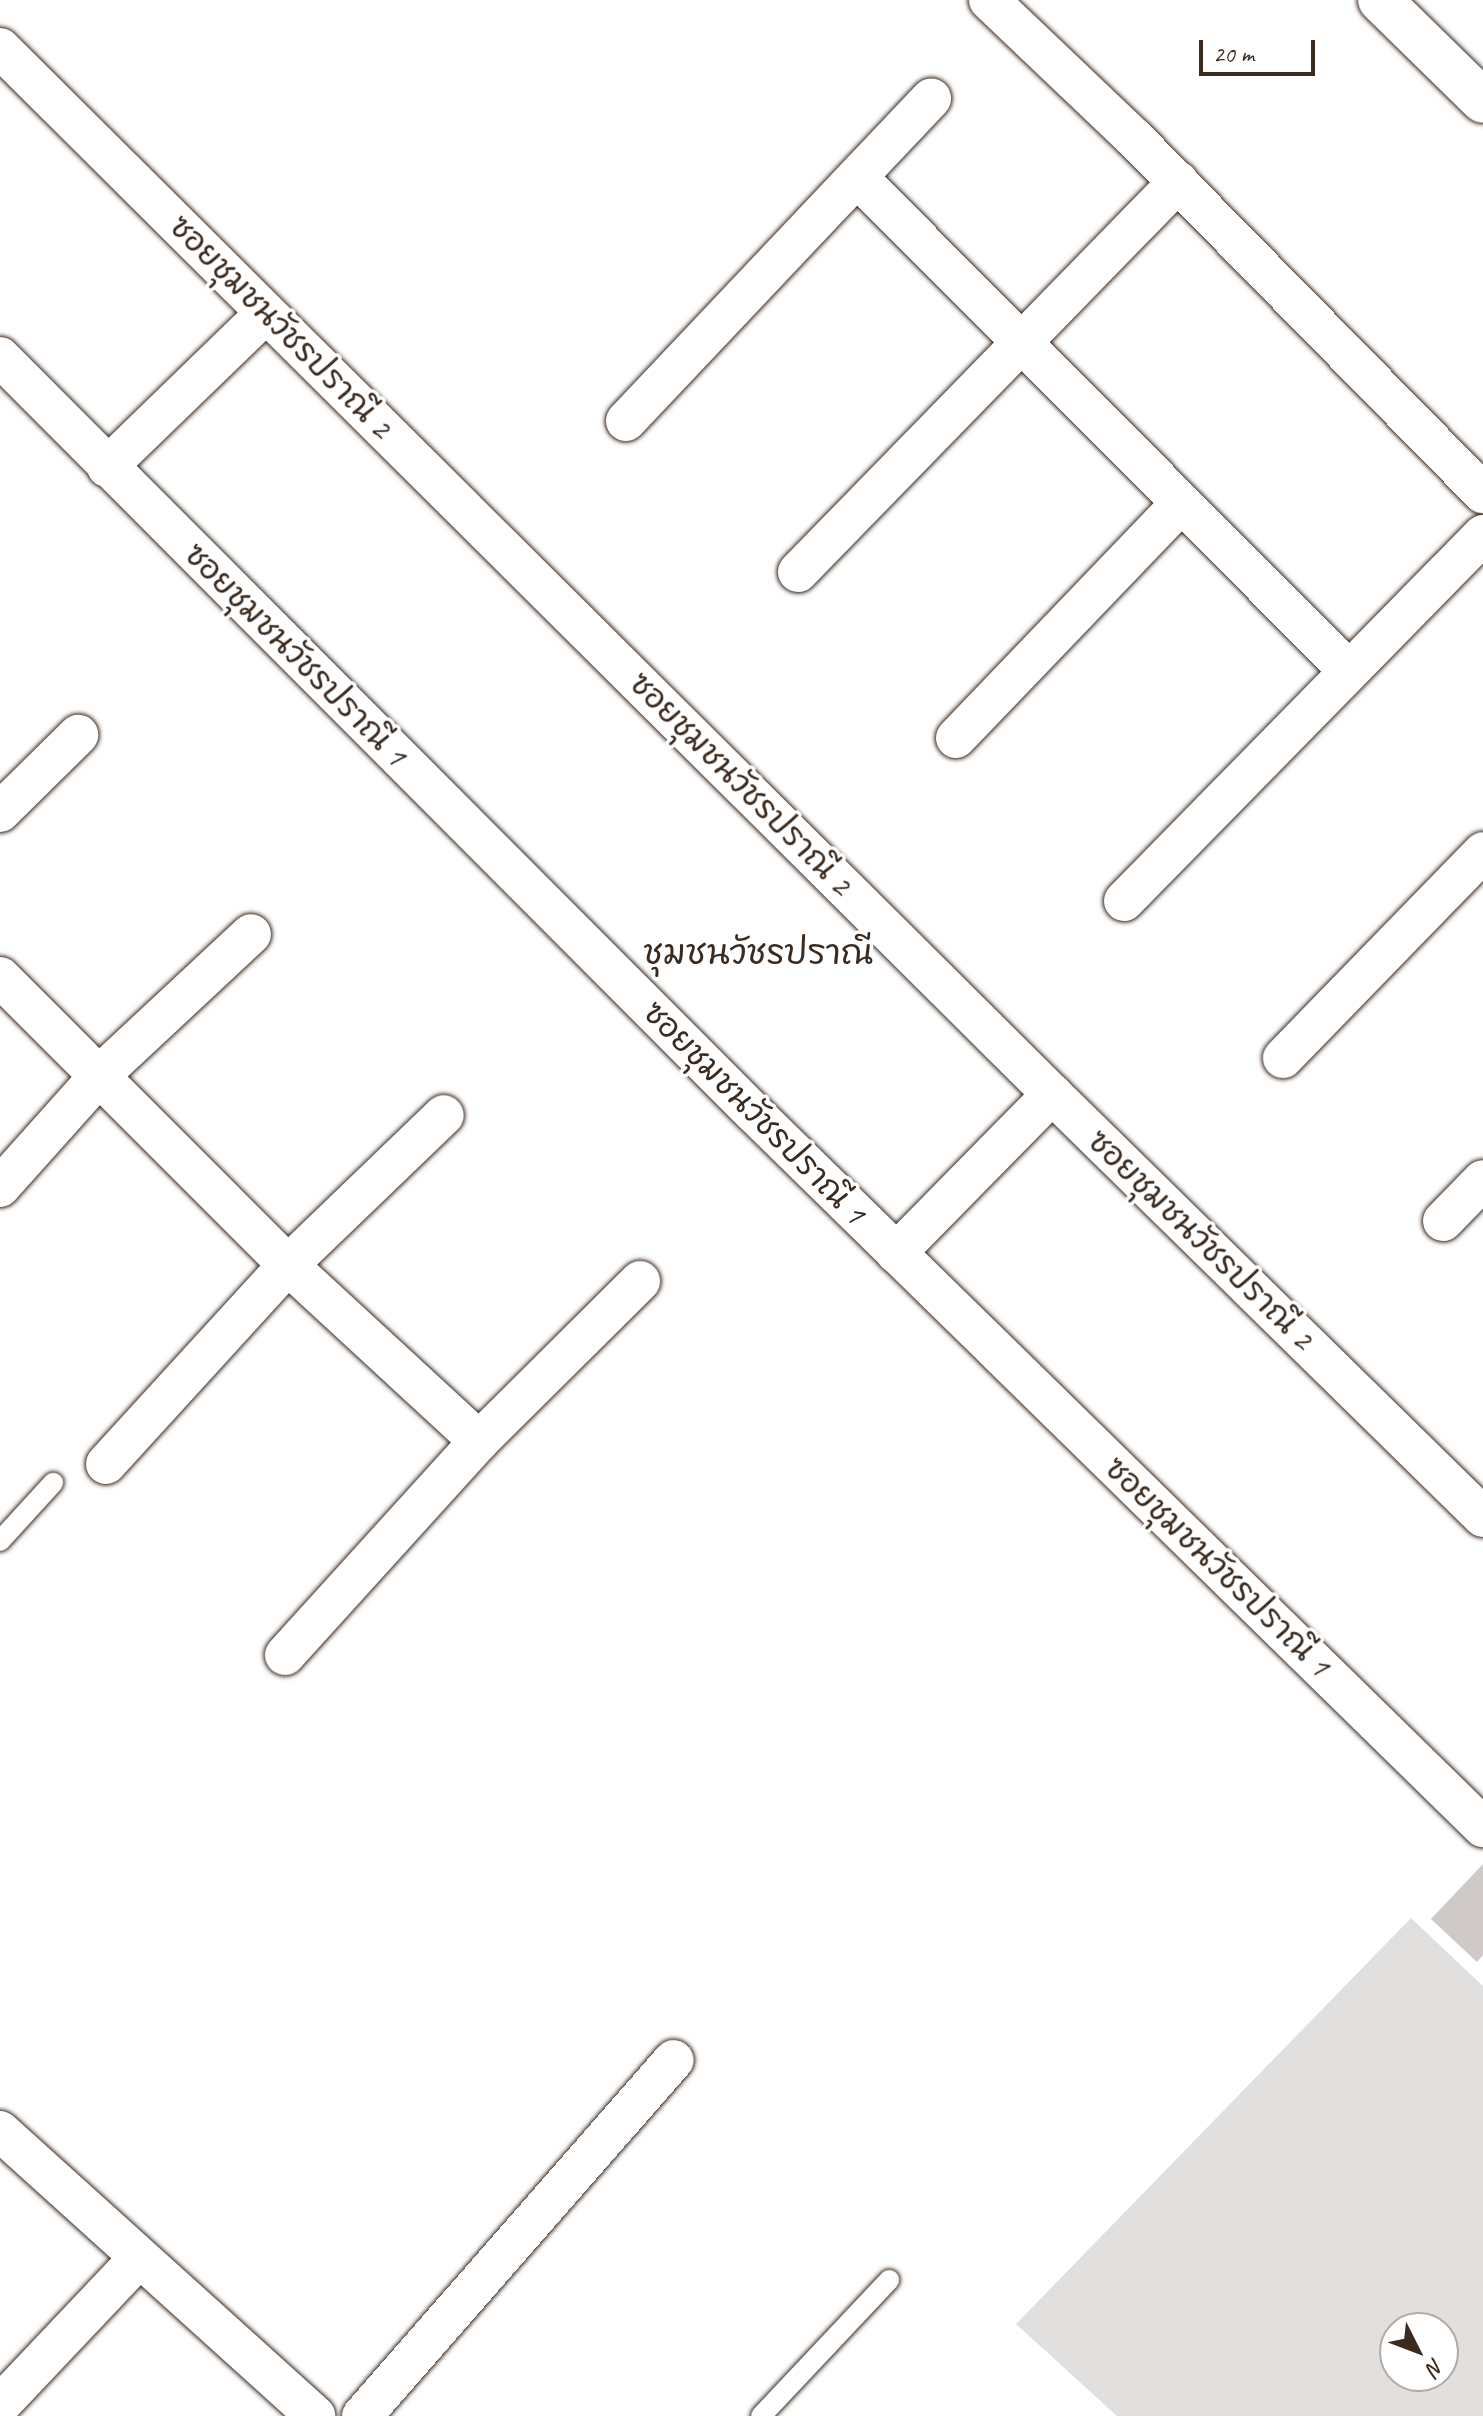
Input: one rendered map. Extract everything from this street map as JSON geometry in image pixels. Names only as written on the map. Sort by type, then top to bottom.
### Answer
[{"type":"main road","points":[[1380,0],[1483,101]]},
{"type":"street","points":[[989,0],[1178,182],[1483,493]]},
{"type":"street","name":"ซอยชุมชนวัชรปราณี 2","points":[[0,48],[1052,1094],[1483,1517]]},
{"type":"street","points":[[626,421],[931,99]]},
{"type":"street","points":[[857,177],[1349,671]]},
{"type":"street","points":[[798,572],[1178,182]]},
{"type":"street","points":[[107,467],[265,314]]},
{"type":"street","name":"ซอยชุมชนวัชรปราณี 1","points":[[0,357],[896,1253],[1483,1827]]},
{"type":"street","points":[[956,738],[1181,503]]},
{"type":"street","points":[[1124,901],[1483,535]]},
{"type":"street","points":[[0,812],[78,735]]},
{"type":"street","points":[[1283,1058],[1483,852]]},
{"type":"street","points":[[0,1187],[101,1074],[251,934]]},
{"type":"street","points":[[0,977],[101,1074],[288,1265],[479,1441]]},
{"type":"street","points":[[896,1253],[1052,1094]]},
{"type":"street","points":[[106,1464],[288,1265],[444,1115]]},
{"type":"street","points":[[1443,1221],[1483,1180]]},
{"type":"street","points":[[285,1655],[479,1441],[640,1281]]},
{"type":"street","points":[[362,2416],[674,2060]]},
{"type":"street","points":[[0,2131],[315,2416]]},
{"type":"street","points":[[0,2405],[138,2259]]},
{"type":"lane","points":[[0,1541],[53,1483]]},
{"type":"lane","points":[[761,2416],[889,2280]]},
{"type":"shaded area","points":[[1411,1918],[1483,1986],[1483,2416],[1117,2416],[1016,2324]]},
{"type":"building","points":[[1483,1864],[1483,1955],[1477,1962],[1431,1919]]},
{"type":"district","name":"ชุมชนวัชรปราณี","points":[[758,953]]}]
